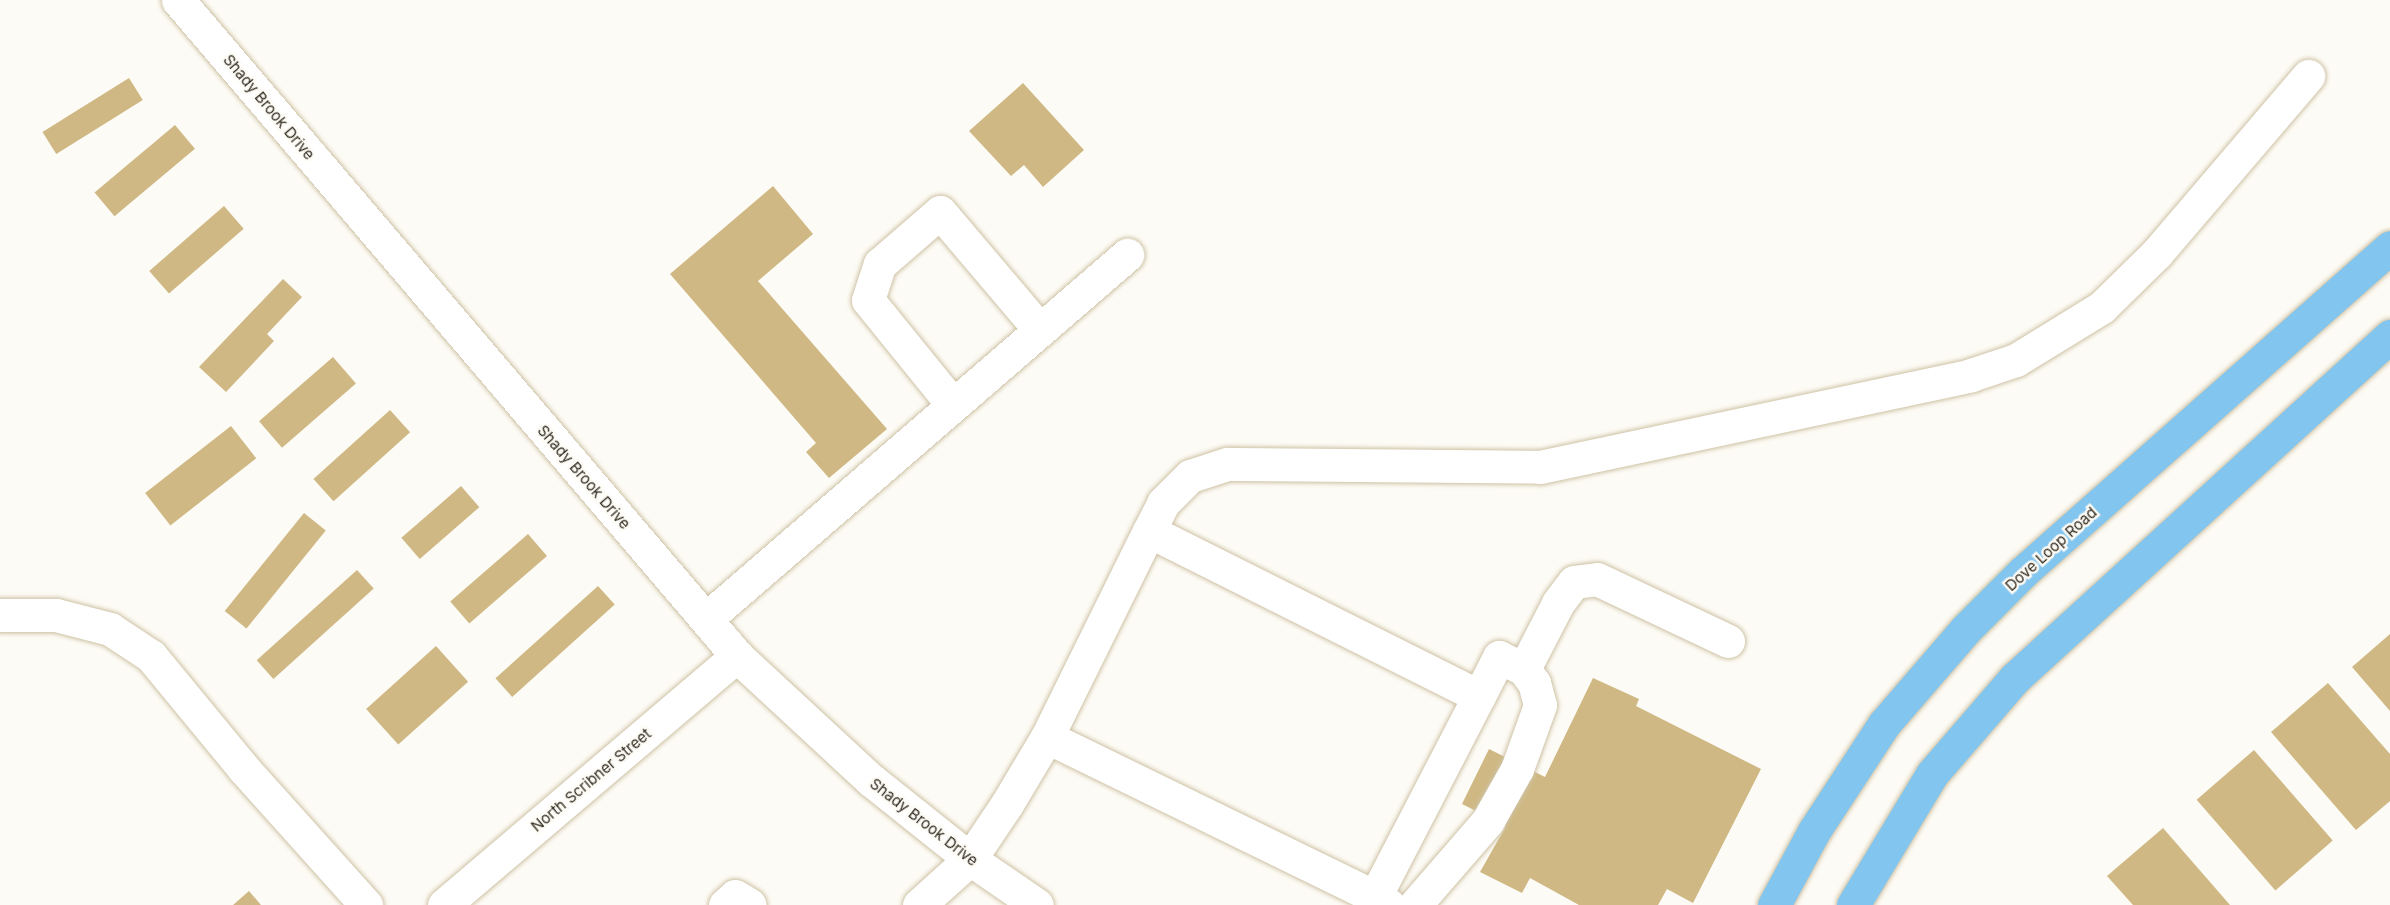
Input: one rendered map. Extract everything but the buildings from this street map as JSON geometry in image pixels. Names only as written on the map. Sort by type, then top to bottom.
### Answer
[{"type":"main road","name":"Dove Loop Road","points":[[1774,905],[1814,831],[1871,742],[1913,686],[1965,630],[2023,572],[2390,247]]},
{"type":"main road","points":[[1853,905],[1932,774],[2015,678],[2390,336]]},
{"type":"street","name":"Shady Brook Drive","points":[[178,0],[737,656],[871,780],[970,860],[1037,905]]},
{"type":"street","points":[[919,905],[970,860],[1047,737],[1163,503],[1190,476],[1227,464],[1540,467],[1971,375],[2016,360],[2102,308],[2157,253],[2308,76]]},
{"type":"street","points":[[953,405],[867,300],[880,264],[940,212],[1040,330]]},
{"type":"street","points":[[706,619],[1127,255]]},
{"type":"street","points":[[1149,531],[1479,696]]},
{"type":"street","points":[[1524,669],[1574,582],[1597,579],[1728,641]]},
{"type":"street","points":[[0,615],[56,615],[110,629],[151,656],[244,769],[366,905]]},
{"type":"street","name":"North Scribner Street","points":[[444,905],[737,656]]},
{"type":"street","points":[[1047,737],[1382,901],[1499,657],[1524,669],[1534,683],[1540,705],[1517,770],[1487,822],[1415,905]]},
{"type":"street","points":[[725,905],[735,896],[750,905]]}]
